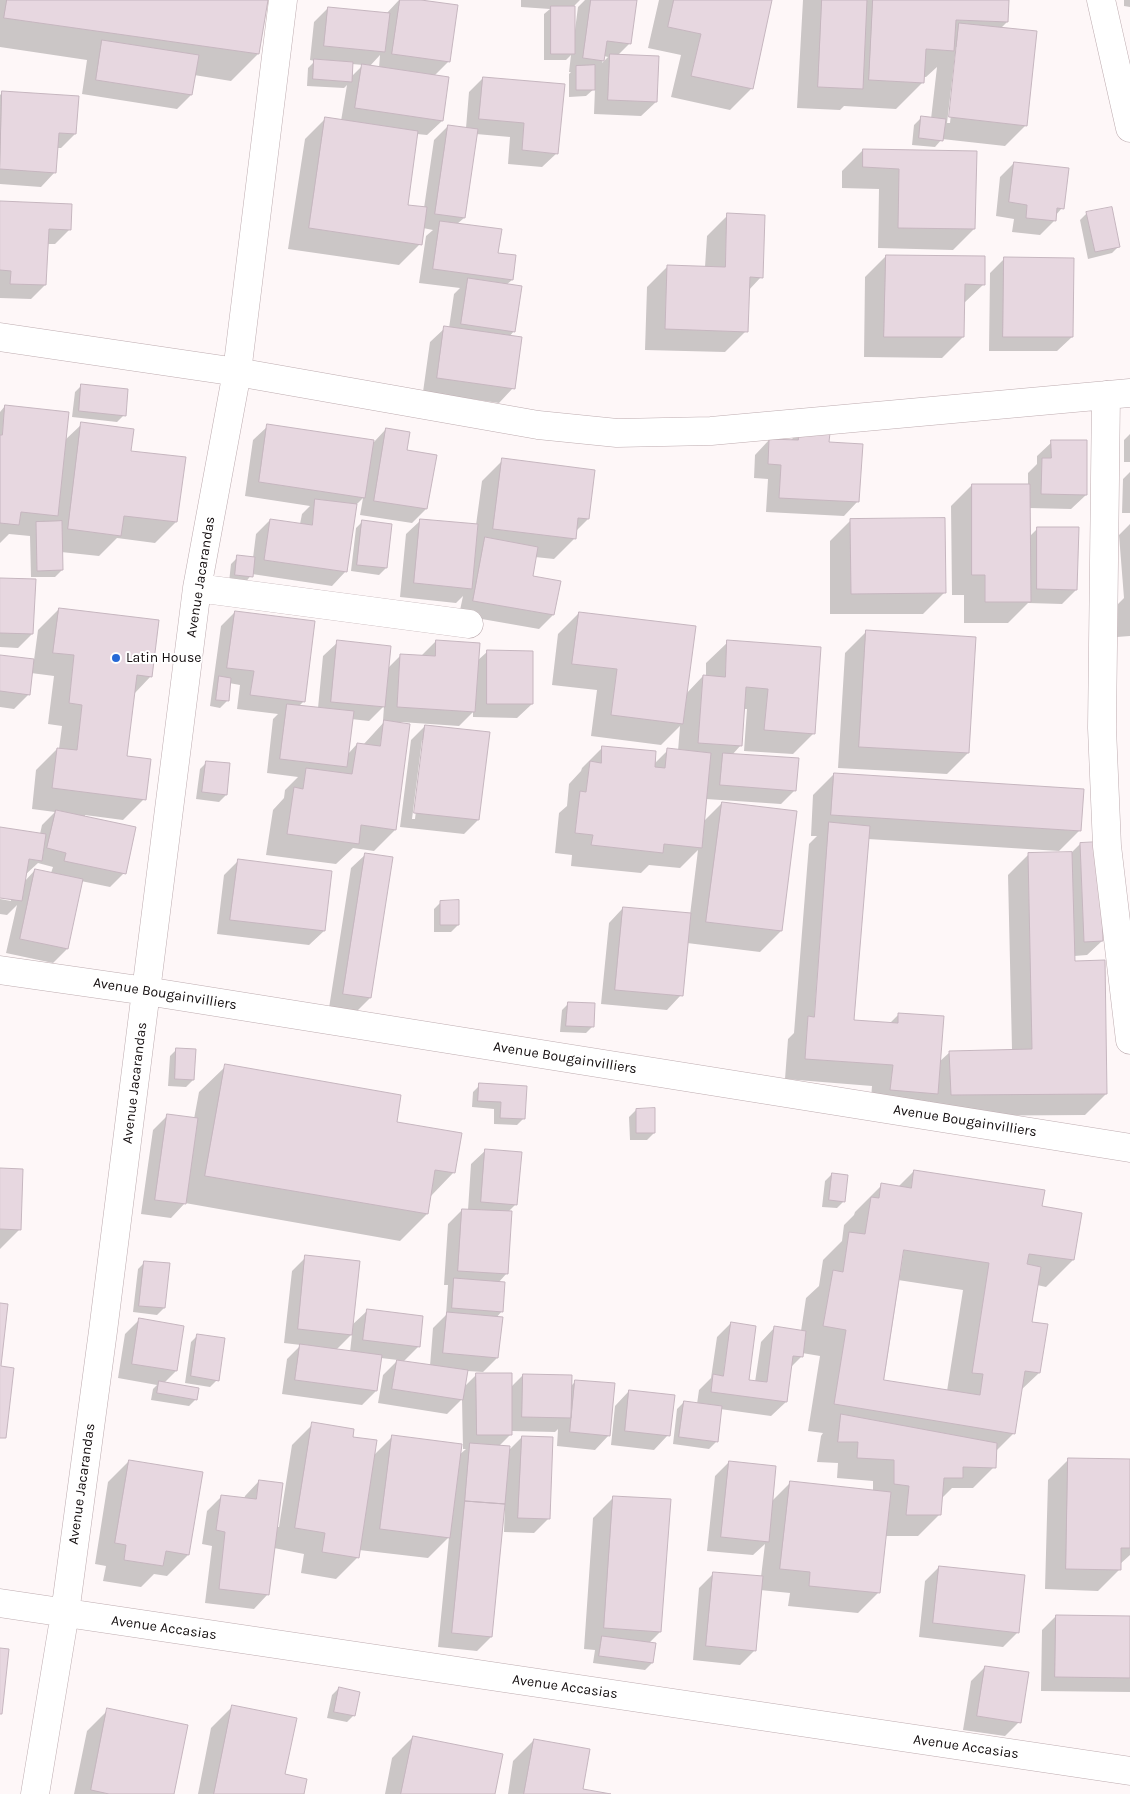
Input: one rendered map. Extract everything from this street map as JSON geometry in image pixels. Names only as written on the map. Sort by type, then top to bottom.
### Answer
[{"type":"street","name":"Avenue Jacarandas","points":[[35,1794],[65,1613],[102,1341],[197,588],[237,372],[283,0]]},
{"type":"street","points":[[1101,0],[1130,128]]},
{"type":"street","points":[[0,337],[237,372],[538,425],[617,433],[711,430],[1118,394],[1102,728],[1107,846],[1130,1040]]},
{"type":"street","points":[[197,588],[469,624]]},
{"type":"street","name":"Avenue Bougainvilliers","points":[[0,970],[146,991],[1130,1148]]},
{"type":"street","name":"Avenue Accasias","points":[[0,1603],[1130,1771]]},
{"type":"building","points":[[7,0],[268,0],[259,54],[4,18]]},
{"type":"building","points":[[400,0],[421,0],[458,5],[450,62],[392,54]]},
{"type":"building","points":[[591,0],[637,0],[631,44],[607,41],[604,61],[583,58]]},
{"type":"building","points":[[674,0],[772,0],[753,89],[691,76],[701,34],[668,27]]},
{"type":"building","points":[[822,0],[867,0],[863,89],[818,87]]},
{"type":"building","points":[[873,0],[1009,0],[1008,22],[956,20],[954,51],[926,49],[924,83],[869,80]]},
{"type":"building","points":[[551,6],[575,6],[575,54],[551,54]]},
{"type":"building","points":[[328,7],[390,13],[385,52],[324,46]]},
{"type":"building","points":[[959,23],[1037,31],[1027,126],[949,117]]},
{"type":"building","points":[[102,40],[199,55],[192,95],[96,80]]},
{"type":"building","points":[[610,54],[659,56],[657,102],[608,100]]},
{"type":"building","points":[[314,59],[353,62],[352,82],[313,79]]},
{"type":"building","points":[[362,64],[449,77],[443,121],[355,108]]},
{"type":"building","points":[[595,65],[595,90],[576,90],[576,66]]},
{"type":"building","points":[[483,77],[565,84],[558,154],[522,150],[524,123],[479,119]]},
{"type":"building","points":[[2,91],[79,96],[76,134],[59,133],[56,173],[0,169]]},
{"type":"building","points":[[921,116],[946,119],[943,141],[919,138]]},
{"type":"building","points":[[325,117],[418,131],[408,205],[427,207],[422,245],[309,228]]},
{"type":"building","points":[[448,125],[478,129],[465,218],[435,214]]},
{"type":"building","points":[[863,149],[977,151],[975,229],[898,228],[899,169],[863,167]]},
{"type":"building","points":[[1014,162],[1069,168],[1064,209],[1057,208],[1056,221],[1026,218],[1027,205],[1009,202]]},
{"type":"building","points":[[0,201],[72,204],[71,230],[49,229],[46,285],[10,284],[11,271],[0,270]]},
{"type":"building","points":[[1112,207],[1120,247],[1095,252],[1086,212]]},
{"type":"building","points":[[727,213],[765,215],[763,278],[750,277],[748,332],[665,329],[667,265],[725,267]]},
{"type":"building","points":[[440,221],[502,229],[498,253],[516,255],[513,280],[433,269]]},
{"type":"building","points":[[886,255],[985,256],[985,285],[965,284],[964,337],[884,337]]},
{"type":"building","points":[[1004,257],[1074,258],[1073,337],[1003,337]]},
{"type":"building","points":[[468,278],[522,286],[515,332],[461,324]]},
{"type":"building","points":[[444,326],[522,337],[515,389],[437,378]]},
{"type":"building","points":[[81,384],[128,389],[126,416],[79,411]]},
{"type":"building","points":[[5,405],[69,412],[58,516],[21,512],[19,525],[0,523],[0,435],[2,435]]},
{"type":"building","points":[[81,422],[134,429],[131,451],[186,457],[177,522],[124,516],[121,536],[68,529]]},
{"type":"building","points":[[267,424],[374,440],[365,498],[259,482]]},
{"type":"building","points":[[386,428],[410,432],[407,450],[437,455],[427,509],[374,501]]},
{"type":"building","points":[[799,431],[830,433],[829,442],[863,444],[859,502],[779,498],[781,465],[768,464],[769,439],[798,440]]},
{"type":"building","points":[[1051,440],[1087,440],[1087,495],[1041,494],[1042,458],[1051,458]]},
{"type":"building","points":[[502,458],[595,470],[589,519],[578,518],[576,539],[493,529]]},
{"type":"building","points":[[972,484],[1030,484],[1031,602],[985,602],[985,575],[972,575]]},
{"type":"building","points":[[315,499],[357,504],[347,572],[264,560],[270,519],[312,525]]},
{"type":"building","points":[[945,518],[946,593],[851,594],[850,519]]},
{"type":"building","points":[[420,519],[478,524],[472,589],[414,583]]},
{"type":"building","points":[[362,520],[392,524],[387,568],[357,565]]},
{"type":"building","points":[[62,521],[63,570],[37,571],[36,522]]},
{"type":"building","points":[[1037,527],[1079,527],[1077,590],[1037,589]]},
{"type":"building","points":[[485,537],[538,547],[533,576],[561,581],[554,615],[473,601]]},
{"type":"building","points":[[237,555],[255,557],[253,577],[235,575]]},
{"type":"building","points":[[0,578],[36,579],[33,634],[0,633]]},
{"type":"building","points":[[59,608],[159,620],[152,677],[137,675],[127,756],[151,759],[146,800],[52,788],[57,748],[77,750],[82,705],[69,703],[74,655],[53,653]]},
{"type":"building","points":[[235,611],[315,621],[305,702],[250,695],[254,671],[227,668]]},
{"type":"building","points":[[579,612],[696,626],[683,724],[611,715],[617,669],[572,664]]},
{"type":"building","points":[[866,630],[976,637],[969,753],[859,747]]},
{"type":"building","points":[[337,640],[391,646],[385,707],[331,702]]},
{"type":"building","points":[[436,640],[480,643],[475,712],[397,707],[400,654],[435,656]]},
{"type":"building","points":[[727,640],[821,647],[815,734],[764,730],[768,689],[746,687],[742,746],[698,743],[703,675],[725,677]]},
{"type":"building","points":[[487,650],[533,651],[533,704],[487,704]]},
{"type":"building","points":[[0,655],[34,659],[30,695],[0,691]]},
{"type":"building","points":[[219,676],[231,678],[229,701],[216,700]]},
{"type":"building","points":[[287,704],[354,711],[347,767],[280,759]]},
{"type":"building","points":[[384,720],[410,724],[396,830],[361,825],[359,844],[287,834],[294,787],[303,789],[306,768],[352,774],[357,743],[380,746]]},
{"type":"building","points":[[425,725],[490,732],[479,820],[414,813]]},
{"type":"building","points":[[602,746],[656,751],[655,767],[665,768],[667,748],[711,753],[702,848],[664,844],[663,853],[591,845],[593,835],[575,833],[580,791],[586,792],[590,761],[601,763]]},
{"type":"building","points":[[723,753],[799,758],[796,791],[720,785]]},
{"type":"building","points":[[206,761],[230,763],[227,795],[202,792]]},
{"type":"building","points":[[834,773],[1084,789],[1081,831],[831,815]]},
{"type":"building","points":[[722,802],[797,811],[782,931],[706,922]]},
{"type":"building","points":[[56,810],[136,827],[126,874],[64,861],[66,853],[47,848]]},
{"type":"building","points":[[829,822],[870,826],[854,1020],[898,1023],[898,1013],[944,1016],[938,1094],[890,1090],[893,1065],[805,1059],[808,1016],[814,1017]]},
{"type":"building","points":[[0,827],[46,834],[42,861],[29,859],[22,901],[0,898]]},
{"type":"building","points":[[1100,842],[1103,941],[1084,942],[1080,843]]},
{"type":"building","points":[[1072,852],[1075,961],[1105,960],[1107,1094],[951,1095],[949,1051],[1032,1049],[1028,853]]},
{"type":"building","points":[[365,853],[393,857],[371,998],[343,994]]},
{"type":"building","points":[[238,859],[332,871],[325,931],[230,920]]},
{"type":"building","points":[[35,869],[83,879],[68,949],[20,939]]},
{"type":"building","points":[[459,900],[459,925],[440,925],[440,901]]},
{"type":"building","points":[[623,907],[691,913],[683,996],[615,990]]},
{"type":"building","points":[[568,1002],[595,1003],[594,1027],[566,1026]]},
{"type":"building","points":[[176,1048],[196,1049],[194,1080],[175,1079]]},
{"type":"building","points":[[225,1064],[401,1095],[397,1122],[462,1133],[455,1173],[435,1170],[428,1214],[205,1176]]},
{"type":"building","points":[[479,1083],[527,1086],[525,1119],[500,1118],[501,1102],[478,1101]]},
{"type":"building","points":[[655,1108],[655,1133],[636,1133],[636,1109]]},
{"type":"building","points":[[167,1114],[198,1118],[186,1204],[155,1200]]},
{"type":"building","points":[[485,1149],[522,1152],[517,1205],[481,1202]]},
{"type":"building","points":[[0,1168],[23,1169],[21,1230],[0,1229]]},
{"type":"building","points":[[914,1170],[1045,1190],[1042,1206],[1082,1213],[1074,1260],[1029,1254],[1027,1264],[1041,1267],[1032,1322],[1048,1324],[1040,1373],[1025,1371],[1015,1434],[834,1404],[846,1330],[823,1326],[833,1270],[843,1272],[849,1232],[865,1234],[871,1197],[879,1198],[881,1183],[911,1188]],"holes":[[[904,1250],[989,1263],[972,1373],[983,1374],[980,1395],[884,1380]]]},
{"type":"building","points":[[832,1173],[848,1175],[845,1202],[829,1200]]},
{"type":"building","points":[[462,1209],[512,1211],[508,1274],[458,1271]]},
{"type":"building","points":[[305,1255],[360,1261],[352,1335],[298,1329]]},
{"type":"building","points":[[144,1261],[170,1263],[165,1308],[139,1306]]},
{"type":"building","points":[[454,1278],[505,1282],[503,1312],[452,1308]]},
{"type":"building","points":[[0,1303],[8,1304],[1,1366],[14,1368],[6,1438],[0,1438]]},
{"type":"building","points":[[367,1309],[423,1316],[420,1347],[363,1340]]},
{"type":"building","points":[[447,1312],[503,1317],[498,1358],[443,1353]]},
{"type":"building","points":[[139,1318],[184,1326],[177,1371],[132,1364]]},
{"type":"building","points":[[731,1322],[756,1326],[749,1380],[767,1382],[774,1326],[806,1331],[803,1357],[793,1356],[787,1402],[711,1392],[713,1374],[723,1376]]},
{"type":"building","points":[[197,1334],[225,1338],[219,1381],[191,1376]]},
{"type":"building","points":[[300,1344],[382,1355],[377,1391],[295,1380]]},
{"type":"building","points":[[397,1360],[468,1370],[463,1400],[392,1389]]},
{"type":"building","points":[[476,1373],[512,1373],[512,1435],[477,1435]]},
{"type":"building","points":[[523,1374],[572,1375],[571,1418],[522,1417]]},
{"type":"building","points":[[575,1380],[615,1383],[610,1436],[570,1432]]},
{"type":"building","points":[[159,1381],[199,1388],[197,1400],[157,1393]]},
{"type":"building","points":[[629,1390],[675,1395],[670,1436],[625,1431]]},
{"type":"building","points":[[684,1401],[722,1406],[718,1442],[679,1437]]},
{"type":"building","points":[[841,1414],[997,1443],[996,1468],[963,1467],[963,1478],[944,1478],[941,1515],[906,1515],[909,1486],[894,1484],[894,1460],[857,1458],[858,1442],[838,1442]]},
{"type":"building","points":[[312,1422],[354,1429],[353,1437],[377,1440],[359,1558],[322,1552],[325,1533],[295,1528]]},
{"type":"building","points":[[392,1435],[462,1444],[450,1538],[380,1529]]},
{"type":"building","points":[[522,1436],[553,1437],[550,1519],[518,1518]]},
{"type":"building","points":[[470,1443],[510,1446],[505,1504],[465,1501]]},
{"type":"building","points":[[1068,1458],[1130,1459],[1130,1548],[1121,1548],[1121,1570],[1066,1569]]},
{"type":"building","points":[[129,1460],[203,1472],[189,1555],[166,1551],[163,1566],[124,1560],[126,1545],[115,1543]]},
{"type":"building","points":[[729,1461],[776,1466],[769,1542],[721,1537]]},
{"type":"building","points":[[259,1480],[283,1483],[269,1595],[219,1589],[225,1532],[216,1530],[221,1495],[256,1499]]},
{"type":"building","points":[[790,1481],[891,1492],[880,1593],[809,1586],[810,1572],[780,1569]]},
{"type":"building","points":[[613,1496],[671,1499],[661,1632],[604,1628]]},
{"type":"building","points":[[465,1501],[505,1504],[492,1637],[452,1633]]},
{"type":"building","points":[[939,1566],[1025,1575],[1019,1633],[933,1623]]},
{"type":"building","points":[[713,1572],[763,1576],[756,1651],[706,1646]]},
{"type":"building","points":[[1056,1615],[1130,1616],[1130,1678],[1055,1677]]},
{"type":"building","points":[[602,1636],[656,1643],[653,1663],[599,1656]]},
{"type":"building","points":[[0,1648],[9,1649],[2,1714],[0,1714]]},
{"type":"building","points":[[985,1666],[1029,1672],[1021,1723],[977,1716]]},
{"type":"building","points":[[339,1687],[360,1692],[355,1716],[334,1712]]},
{"type":"building","points":[[232,1705],[297,1718],[285,1774],[307,1779],[304,1794],[214,1794]]},
{"type":"building","points":[[107,1708],[188,1725],[174,1794],[109,1794],[91,1790]]},
{"type":"building","points":[[413,1736],[503,1754],[495,1794],[401,1794]]},
{"type":"building","points":[[534,1739],[590,1749],[583,1789],[611,1794],[524,1794]]},
{"type":"place","name":"Latin House","points":[[116,658]]}]
